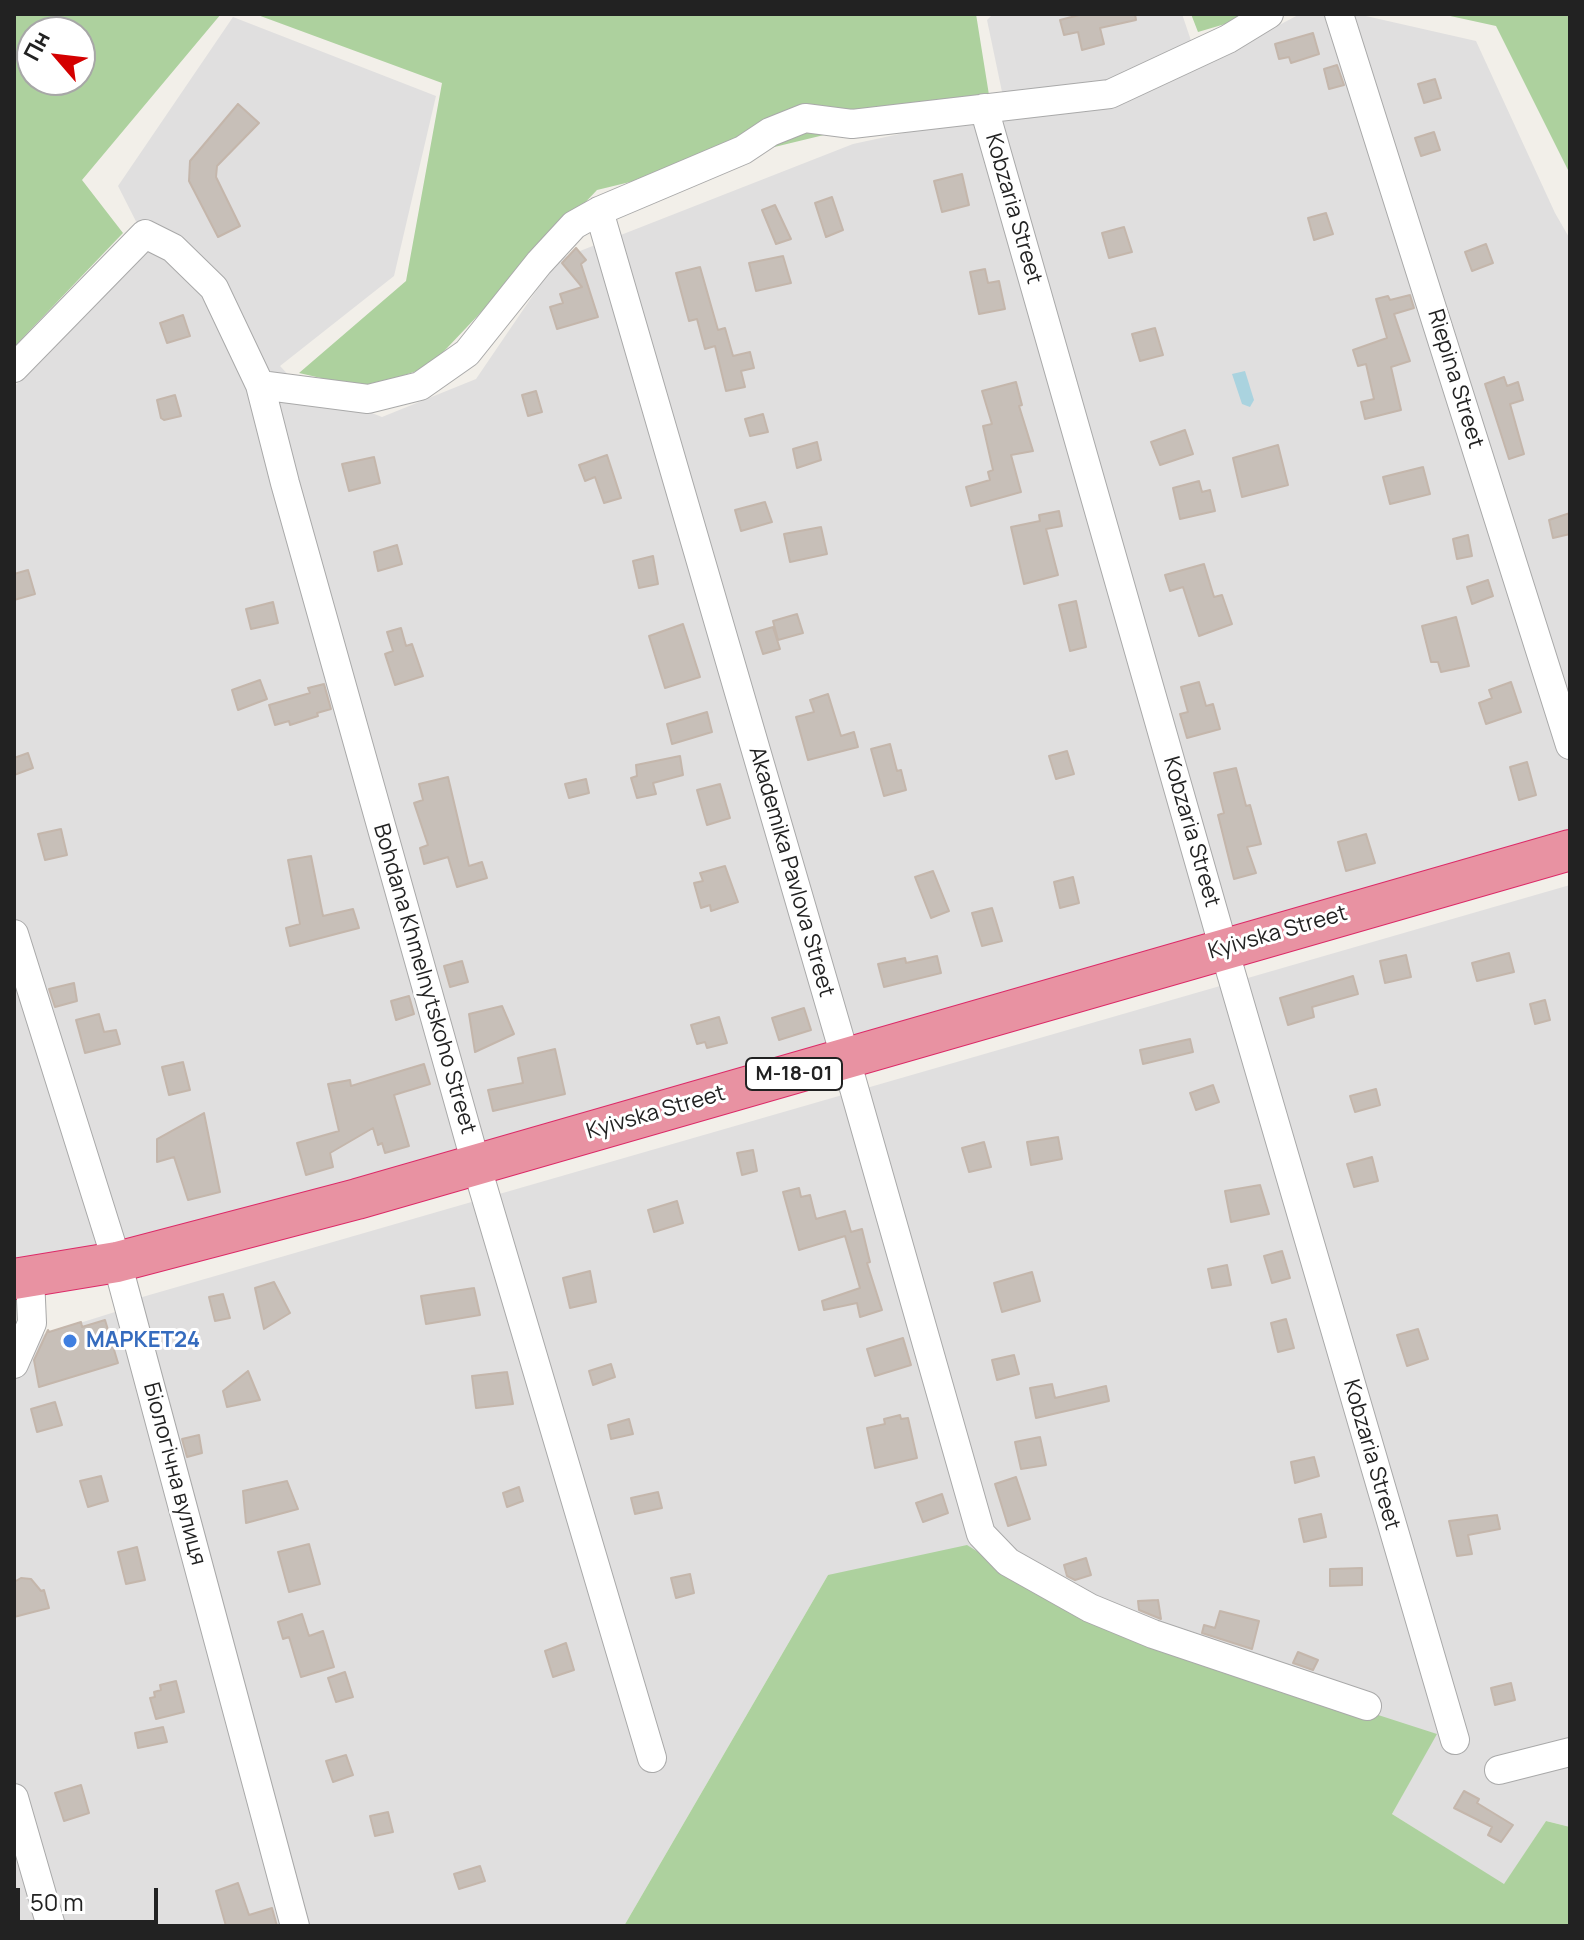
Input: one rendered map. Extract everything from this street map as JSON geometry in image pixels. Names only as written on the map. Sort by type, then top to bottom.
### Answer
[{"type":"highway","name":"Kyivska Street","points":[[22,1278],[117,1262],[357,1199],[1570,850]]},
{"type":"street","points":[[260,385],[368,399],[420,386],[467,353],[539,263],[574,225],[599,211],[743,150],[770,132],[805,118],[852,124],[1110,94],[1228,39],[1269,14]]},
{"type":"street","name":"Riepina Street","points":[[1339,14],[1570,745]]},
{"type":"street","name":"Kobzaria Street","points":[[984,108],[1224,949],[1455,1740]]},
{"type":"street","name":"Akademika Pavlova Street","points":[[599,211],[981,1534],[1008,1562],[1090,1608],[1153,1634],[1367,1706]]},
{"type":"street","name":"Bohdana Khmelnytskoho Street","points":[[14,368],[145,234],[173,248],[214,288],[260,385],[476,1164],[652,1758]]},
{"type":"street","name":"Біологічна вулиця","points":[[14,934],[117,1262],[295,1926]]},
{"type":"street","points":[[14,1364],[32,1323],[22,1278]]},
{"type":"street","points":[[1499,1770],[1570,1752]]},
{"type":"street","points":[[14,1798],[51,1926]]},
{"type":"shaded area","points":[[993,14],[1182,14],[1200,67],[1300,14],[1357,14],[1476,41],[1570,239],[1570,836],[109,1254],[14,1259],[14,387],[149,247],[118,186],[233,17],[436,96],[394,276],[280,366],[296,383],[382,417],[476,379],[557,260],[853,144],[1006,111],[987,20]]},
{"type":"shaded area","points":[[1570,885],[1570,1827],[1546,1821],[1504,1885],[1392,1814],[1436,1734],[828,1575],[624,1926],[14,1926],[14,1384],[29,1339],[134,1306],[132,1300]]},
{"type":"green space","points":[[14,14],[221,14],[82,180],[123,233],[14,347]]},
{"type":"green space","points":[[255,14],[976,14],[989,95],[597,190],[429,367],[365,388],[299,373],[406,281],[442,83]]},
{"type":"green space","points":[[1191,14],[1259,14],[1198,32]]},
{"type":"green space","points":[[1441,14],[1570,14],[1570,174],[1496,26]]},
{"type":"green space","points":[[967,1545],[1090,1622],[1437,1734],[1392,1814],[1504,1884],[1546,1821],[1570,1827],[1570,1926],[624,1926],[828,1575]]},
{"type":"water","points":[[1245,371],[1254,400],[1250,407],[1242,404],[1232,374]]},
{"type":"building","points":[[1083,14],[1135,14],[1136,20],[1100,28],[1104,44],[1082,50],[1078,32],[1064,35],[1060,20]]},
{"type":"building","points":[[1313,33],[1319,54],[1291,63],[1289,57],[1279,59],[1275,44]]},
{"type":"building","points":[[1337,65],[1344,85],[1329,89],[1324,69]]},
{"type":"building","points":[[1435,79],[1441,98],[1424,103],[1418,84]]},
{"type":"building","points":[[238,104],[259,123],[217,166],[216,177],[240,226],[218,237],[189,181],[190,161]]},
{"type":"building","points":[[1434,132],[1440,150],[1421,156],[1415,138]]},
{"type":"building","points":[[962,174],[969,205],[942,212],[934,181]]},
{"type":"building","points":[[832,197],[843,230],[826,237],[815,203]]},
{"type":"building","points":[[775,205],[791,239],[776,244],[762,210]]},
{"type":"building","points":[[1326,213],[1333,234],[1314,240],[1308,218]]},
{"type":"building","points":[[1124,227],[1132,252],[1109,258],[1102,233]]},
{"type":"building","points":[[1486,244],[1493,263],[1472,271],[1465,252]]},
{"type":"building","points":[[576,248],[586,260],[581,264],[598,317],[557,329],[550,307],[563,303],[560,294],[582,287],[562,263]]},
{"type":"building","points":[[783,256],[791,283],[756,291],[749,263]]},
{"type":"building","points":[[700,267],[718,330],[725,328],[733,356],[750,352],[754,368],[741,371],[745,387],[726,391],[715,346],[705,349],[697,319],[689,321],[676,273]]},
{"type":"building","points":[[985,269],[988,283],[999,281],[1005,309],[979,314],[970,272]]},
{"type":"building","points":[[1410,295],[1414,308],[1394,314],[1410,361],[1391,367],[1401,410],[1365,419],[1361,402],[1374,399],[1366,364],[1358,366],[1353,350],[1387,338],[1376,299],[1388,296],[1390,300]]},
{"type":"building","points":[[183,315],[190,336],[167,343],[160,323]]},
{"type":"building","points":[[1155,328],[1163,355],[1140,361],[1132,334]]},
{"type":"building","points":[[1504,377],[1507,386],[1518,382],[1523,400],[1510,404],[1524,454],[1509,459],[1485,384]]},
{"type":"building","points":[[1016,382],[1022,405],[1019,406],[1033,451],[1011,455],[1021,492],[971,506],[966,487],[990,480],[988,472],[993,470],[983,426],[992,424],[982,391]]},
{"type":"building","points":[[536,391],[542,412],[528,416],[522,395]]},
{"type":"building","points":[[175,395],[181,416],[164,420],[157,400]]},
{"type":"building","points":[[763,414],[768,432],[750,436],[745,419]]},
{"type":"building","points":[[1185,430],[1193,454],[1160,465],[1151,442]]},
{"type":"building","points":[[817,442],[821,460],[797,468],[793,449]]},
{"type":"building","points":[[1278,445],[1288,485],[1242,497],[1233,458]]},
{"type":"building","points":[[607,455],[621,498],[604,503],[595,477],[585,481],[579,465]]},
{"type":"building","points":[[374,457],[380,483],[349,491],[342,464]]},
{"type":"building","points":[[1423,467],[1430,494],[1390,504],[1383,477]]},
{"type":"building","points":[[1199,481],[1202,492],[1210,490],[1215,511],[1180,519],[1173,488]]},
{"type":"building","points":[[765,502],[772,522],[741,531],[735,510]]},
{"type":"building","points":[[1059,511],[1062,526],[1046,529],[1058,575],[1024,584],[1011,527],[1040,521],[1039,515]]},
{"type":"building","points":[[1570,513],[1570,534],[1553,538],[1549,520]]},
{"type":"building","points":[[821,527],[827,554],[790,562],[784,534]]},
{"type":"building","points":[[1468,535],[1472,556],[1457,559],[1453,539]]},
{"type":"building","points":[[397,545],[402,564],[378,571],[374,552]]},
{"type":"building","points":[[653,556],[658,584],[639,588],[633,561]]},
{"type":"building","points":[[1204,564],[1214,597],[1222,595],[1232,624],[1199,636],[1183,587],[1170,591],[1165,575]]},
{"type":"building","points":[[28,570],[35,594],[14,600],[14,574]]},
{"type":"building","points":[[1488,580],[1493,596],[1472,604],[1467,587]]},
{"type":"building","points":[[1076,601],[1086,647],[1070,651],[1059,605]]},
{"type":"building","points":[[273,602],[278,623],[251,629],[246,609]]},
{"type":"building","points":[[797,614],[803,633],[778,640],[773,621]]},
{"type":"building","points":[[1456,617],[1469,666],[1441,672],[1438,662],[1431,662],[1422,626]]},
{"type":"building","points":[[683,624],[700,677],[665,688],[649,636]]},
{"type":"building","points":[[773,627],[780,649],[763,654],[756,632]]},
{"type":"building","points":[[401,628],[406,646],[412,644],[423,676],[395,685],[385,654],[393,651],[387,632]]},
{"type":"building","points":[[260,680],[267,699],[238,710],[232,690]]},
{"type":"building","points":[[1199,682],[1206,706],[1213,704],[1220,729],[1187,738],[1180,714],[1188,712],[1181,687]]},
{"type":"building","points":[[1511,682],[1521,712],[1486,724],[1479,703],[1492,698],[1489,690]]},
{"type":"building","points":[[324,684],[331,709],[290,725],[289,721],[275,725],[269,705],[310,693],[308,688]]},
{"type":"building","points":[[828,694],[841,736],[854,732],[858,747],[808,760],[796,717],[814,712],[810,700]]},
{"type":"building","points":[[707,712],[712,732],[672,744],[667,724]]},
{"type":"building","points":[[890,744],[906,790],[884,796],[871,749]]},
{"type":"building","points":[[1067,751],[1074,774],[1056,779],[1049,756]]},
{"type":"building","points":[[28,753],[33,768],[14,775],[14,758]]},
{"type":"building","points":[[680,756],[683,775],[653,783],[656,794],[637,798],[631,778],[637,776],[636,765]]},
{"type":"building","points":[[1527,762],[1536,795],[1519,800],[1510,767]]},
{"type":"building","points":[[1236,768],[1261,844],[1247,847],[1256,873],[1234,879],[1218,815],[1224,813],[1214,773]]},
{"type":"building","points":[[448,777],[469,866],[482,862],[487,878],[457,887],[448,857],[424,864],[420,848],[428,845],[414,803],[423,800],[419,784]]},
{"type":"building","points":[[586,779],[589,793],[569,798],[565,784]]},
{"type":"building","points":[[720,784],[730,818],[707,825],[697,790]]},
{"type":"building","points":[[61,829],[67,855],[45,860],[38,834]]},
{"type":"building","points":[[1366,834],[1375,863],[1346,871],[1338,842]]},
{"type":"building","points":[[311,856],[323,916],[353,909],[359,928],[290,946],[286,928],[300,924],[288,860]]},
{"type":"building","points":[[725,866],[738,902],[711,911],[710,905],[701,908],[694,883],[703,881],[700,873]]},
{"type":"building","points":[[933,871],[949,911],[931,918],[915,877]]},
{"type":"building","points":[[1073,877],[1079,903],[1060,908],[1054,882]]},
{"type":"building","points":[[992,908],[1002,941],[982,946],[972,913]]},
{"type":"building","points":[[1509,953],[1514,972],[1477,981],[1472,963]]},
{"type":"building","points":[[1406,955],[1411,977],[1385,983],[1380,961]]},
{"type":"building","points":[[937,956],[941,973],[884,987],[878,964],[905,958],[906,963]]},
{"type":"building","points":[[462,961],[468,982],[450,987],[444,966]]},
{"type":"building","points":[[1353,976],[1358,994],[1312,1007],[1314,1017],[1288,1025],[1280,998]]},
{"type":"building","points":[[74,983],[77,1001],[55,1007],[49,989]]},
{"type":"building","points":[[409,996],[414,1014],[396,1020],[391,1001]]},
{"type":"building","points":[[1545,1000],[1550,1020],[1535,1024],[1530,1004]]},
{"type":"building","points":[[502,1006],[514,1034],[475,1052],[469,1014]]},
{"type":"building","points":[[804,1008],[811,1030],[779,1040],[772,1018]]},
{"type":"building","points":[[99,1014],[104,1032],[116,1030],[120,1044],[85,1053],[76,1020]]},
{"type":"building","points":[[719,1017],[727,1043],[707,1048],[705,1042],[697,1044],[691,1025]]},
{"type":"building","points":[[1190,1039],[1193,1052],[1143,1064],[1140,1050]]},
{"type":"building","points":[[555,1049],[565,1094],[493,1111],[488,1090],[523,1083],[518,1058]]},
{"type":"building","points":[[183,1062],[190,1090],[169,1095],[162,1067]]},
{"type":"building","points":[[424,1064],[430,1084],[394,1095],[409,1146],[385,1153],[382,1143],[378,1145],[373,1128],[330,1153],[333,1167],[306,1175],[297,1143],[339,1131],[328,1084],[350,1080],[351,1086]]},
{"type":"building","points":[[1213,1085],[1219,1102],[1196,1110],[1190,1093]]},
{"type":"building","points":[[1376,1089],[1380,1105],[1355,1112],[1350,1096]]},
{"type":"building","points":[[204,1113],[220,1192],[188,1200],[174,1157],[157,1162],[157,1139]]},
{"type":"building","points":[[1058,1137],[1062,1159],[1031,1165],[1027,1142]]},
{"type":"building","points":[[984,1142],[991,1167],[969,1172],[962,1148]]},
{"type":"building","points":[[753,1150],[757,1171],[742,1175],[737,1153]]},
{"type":"building","points":[[1372,1157],[1378,1181],[1354,1187],[1347,1164]]},
{"type":"building","points":[[1260,1185],[1269,1214],[1231,1222],[1225,1191]]},
{"type":"building","points":[[799,1188],[801,1197],[810,1195],[816,1219],[845,1211],[851,1232],[862,1229],[870,1262],[867,1263],[882,1310],[860,1317],[857,1303],[824,1310],[822,1301],[860,1288],[845,1236],[799,1250],[783,1192]]},
{"type":"building","points":[[677,1201],[683,1223],[654,1232],[648,1210]]},
{"type":"building","points":[[1282,1251],[1290,1278],[1272,1283],[1264,1256]]},
{"type":"building","points":[[1227,1265],[1231,1285],[1212,1288],[1208,1269]]},
{"type":"building","points":[[590,1271],[596,1302],[570,1308],[563,1278]]},
{"type":"building","points":[[1032,1272],[1040,1301],[1002,1312],[994,1283]]},
{"type":"building","points":[[274,1282],[290,1313],[264,1329],[255,1288]]},
{"type":"building","points":[[474,1288],[480,1315],[426,1324],[421,1296]]},
{"type":"building","points":[[223,1294],[230,1318],[215,1321],[209,1297]]},
{"type":"building","points":[[1286,1319],[1294,1348],[1278,1352],[1271,1323]]},
{"type":"building","points":[[105,1320],[118,1363],[39,1387],[34,1360],[48,1330],[81,1322],[82,1327]]},
{"type":"building","points":[[1418,1329],[1428,1359],[1407,1366],[1397,1335]]},
{"type":"building","points":[[903,1338],[911,1365],[875,1376],[867,1349]]},
{"type":"building","points":[[1014,1355],[1019,1374],[997,1380],[992,1360]]},
{"type":"building","points":[[611,1364],[615,1377],[593,1385],[589,1371]]},
{"type":"building","points":[[248,1371],[260,1400],[227,1407],[223,1391]]},
{"type":"building","points":[[507,1372],[513,1404],[476,1408],[472,1376]]},
{"type":"building","points":[[1052,1384],[1055,1398],[1106,1386],[1109,1401],[1036,1418],[1030,1388]]},
{"type":"building","points":[[55,1402],[62,1425],[37,1432],[31,1409]]},
{"type":"building","points":[[900,1415],[901,1419],[908,1418],[917,1458],[875,1468],[867,1428],[885,1424],[884,1419]]},
{"type":"building","points":[[629,1419],[633,1434],[611,1439],[608,1425]]},
{"type":"building","points":[[199,1435],[202,1453],[187,1457],[182,1439]]},
{"type":"building","points":[[1040,1437],[1046,1465],[1021,1469],[1015,1442]]},
{"type":"building","points":[[1314,1457],[1319,1476],[1295,1483],[1291,1462]]},
{"type":"building","points":[[101,1476],[108,1501],[88,1507],[80,1481]]},
{"type":"building","points":[[1016,1477],[1030,1519],[1008,1526],[995,1484]]},
{"type":"building","points":[[287,1481],[298,1509],[246,1523],[243,1491]]},
{"type":"building","points":[[519,1487],[523,1501],[507,1507],[503,1493]]},
{"type":"building","points":[[658,1492],[662,1508],[635,1514],[631,1498]]},
{"type":"building","points":[[942,1494],[948,1513],[923,1522],[916,1503]]},
{"type":"building","points":[[1321,1514],[1326,1537],[1304,1542],[1299,1519]]},
{"type":"building","points":[[1497,1515],[1500,1529],[1468,1535],[1472,1554],[1457,1556],[1449,1521]]},
{"type":"building","points":[[309,1544],[320,1584],[289,1592],[278,1552]]},
{"type":"building","points":[[137,1547],[145,1580],[126,1584],[118,1552]]},
{"type":"building","points":[[1086,1558],[1091,1575],[1075,1580],[1067,1576],[1064,1565]]},
{"type":"building","points":[[1362,1568],[1362,1585],[1330,1586],[1330,1569]]},
{"type":"building","points":[[690,1574],[694,1593],[676,1598],[671,1578]]},
{"type":"building","points":[[21,1578],[31,1579],[41,1591],[44,1590],[49,1608],[14,1617],[14,1582]]},
{"type":"building","points":[[1158,1600],[1161,1619],[1139,1610],[1138,1601]]},
{"type":"building","points":[[1220,1611],[1259,1621],[1252,1649],[1202,1633],[1204,1625],[1215,1628]]},
{"type":"building","points":[[302,1614],[309,1636],[323,1631],[334,1667],[301,1677],[289,1637],[283,1639],[278,1622]]},
{"type":"building","points":[[566,1643],[574,1670],[553,1677],[545,1651]]},
{"type":"building","points":[[1298,1652],[1318,1660],[1313,1670],[1293,1663]]},
{"type":"building","points":[[345,1672],[353,1697],[336,1702],[328,1678]]},
{"type":"building","points":[[176,1681],[184,1712],[156,1719],[150,1698],[155,1697],[154,1692],[161,1690],[160,1685]]},
{"type":"building","points":[[1511,1683],[1515,1700],[1495,1705],[1491,1688]]},
{"type":"building","points":[[163,1727],[167,1742],[138,1748],[135,1733]]},
{"type":"building","points":[[346,1755],[353,1775],[333,1782],[326,1761]]},
{"type":"building","points":[[81,1785],[89,1813],[64,1821],[55,1793]]},
{"type":"building","points":[[1464,1791],[1479,1799],[1477,1803],[1513,1825],[1501,1842],[1488,1835],[1492,1827],[1454,1808]]},
{"type":"building","points":[[388,1812],[393,1832],[375,1836],[370,1816]]},
{"type":"building","points":[[480,1866],[485,1881],[459,1889],[454,1874]]},
{"type":"building","points":[[238,1883],[249,1915],[272,1908],[277,1926],[226,1926],[216,1891]]},
{"type":"place","name":"МАРКЕТ24","points":[[70,1341]]}]
